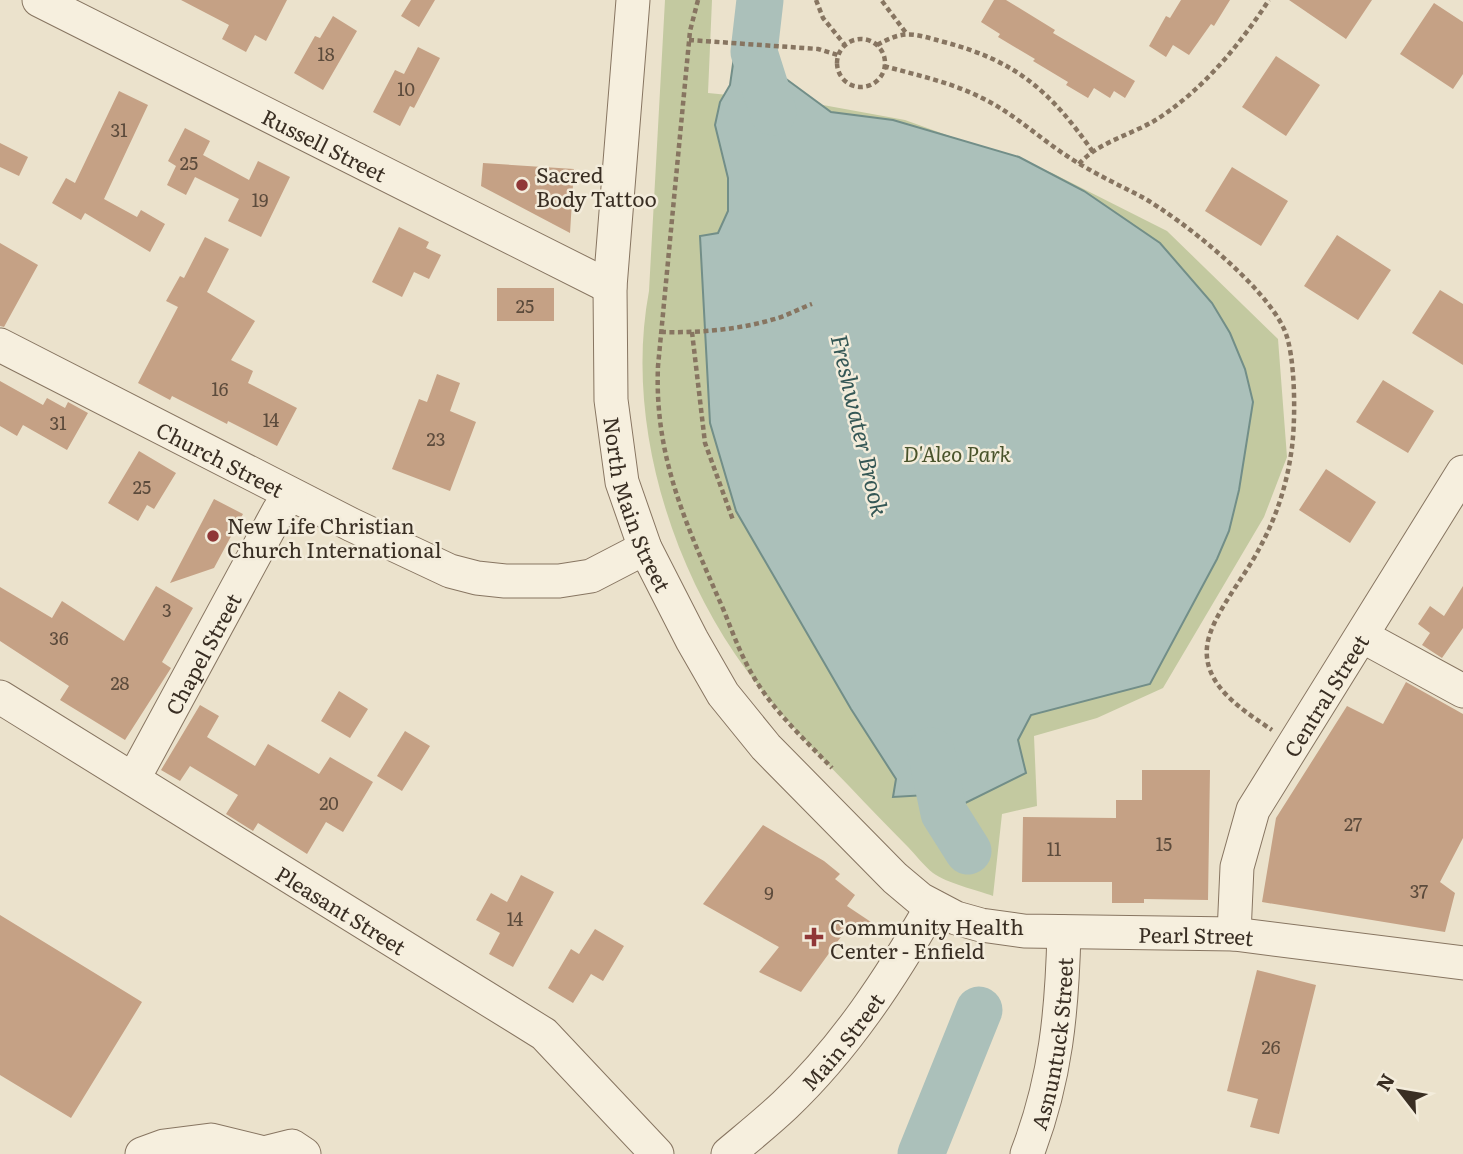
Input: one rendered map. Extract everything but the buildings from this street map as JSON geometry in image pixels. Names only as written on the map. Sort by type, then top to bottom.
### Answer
[{"type":"street","name":"Russell Street","points":[[39,0],[610,287]]},
{"type":"street","name":"North Main Street","points":[[633,0],[610,287],[611,400],[622,482],[645,548],[723,694],[757,737],[895,878],[932,906]]},
{"type":"street","name":"Church Street","points":[[0,345],[290,494],[450,571],[505,581],[559,581],[591,576],[645,548]]},
{"type":"street","name":"Central Street","points":[[1234,934],[1237,867],[1253,810],[1463,472]]},
{"type":"street","name":"Chapel Street","points":[[134,778],[290,494]]},
{"type":"street","points":[[1362,636],[1463,691]]},
{"type":"street","name":"Pleasant Street","points":[[0,696],[544,1034],[657,1154]]},
{"type":"street","name":"Pearl Street","points":[[932,906],[956,918],[981,925],[1024,931],[1234,934],[1463,963]]},
{"type":"street","name":"Main Street","points":[[727,1154],[785,1105],[841,1043],[883,986],[932,906]]},
{"type":"street","name":"Asnuntuck Street","points":[[1027,1154],[1043,1109],[1054,1062],[1062,1004],[1064,932]]},
{"type":"street","points":[[142,1154],[164,1146],[212,1140],[264,1154],[292,1146],[304,1154]]},
{"type":"path","points":[[698,0],[661,332],[657,393],[662,438],[676,498],[736,643],[757,682],[789,723],[837,774]]},
{"type":"path","points":[[816,0],[823,18],[845,45]]},
{"type":"path","points":[[1079,164],[1093,152],[1158,118],[1200,85],[1244,37],[1269,0]]},
{"type":"path","points":[[882,1],[906,33],[986,55],[1027,78],[1065,114],[1093,152]]},
{"type":"path","points":[[877,45],[906,33]]},
{"type":"path","points":[[859,39],[877,45],[882,51],[884,66],[877,80],[870,85],[855,86],[842,78],[837,62],[845,45],[859,39]]},
{"type":"path","points":[[692,40],[818,49],[838,55]]},
{"type":"path","points":[[884,66],[982,97],[1079,164],[1151,203],[1226,261],[1260,293],[1280,320],[1289,342],[1294,401],[1294,428],[1286,480],[1270,528],[1243,578],[1214,622],[1207,647],[1208,666],[1219,685],[1240,706],[1276,733]]},
{"type":"path","points":[[661,332],[692,332],[772,320],[812,304]]},
{"type":"path","points":[[692,332],[705,443],[733,520]]},
{"type":"green space","name":"D'Aleo Park","points":[[665,0],[712,0],[708,93],[812,103],[905,120],[1052,173],[1167,231],[1278,339],[1287,457],[1264,517],[1163,688],[1097,718],[1034,736],[1037,806],[1002,814],[993,896],[946,880],[930,870],[789,722],[735,654],[689,571],[671,526],[648,433],[643,385],[643,337],[649,291]]},
{"type":"water","name":"D'Aleo Park","points":[[735,50],[777,54],[782,76],[831,112],[893,120],[1019,157],[1084,191],[1160,243],[1212,303],[1230,333],[1245,369],[1253,402],[1239,490],[1229,531],[1217,559],[1150,684],[1031,715],[1018,740],[1026,773],[935,818],[927,795],[893,797],[896,779],[851,709],[736,511],[710,423],[700,236],[718,233],[728,211],[728,178],[715,125],[720,102],[730,85]]},
{"type":"waterway","name":"Freshwater Brook","points":[[760,0],[754,52],[773,112]]},
{"type":"waterway","name":"Freshwater Brook","points":[[931,751],[944,813],[968,851]]},
{"type":"waterway","name":"Freshwater Brook","points":[[921,1154],[979,1010]]},
{"type":"place","name":"Sacred Body Tattoo","points":[[522,185]]},
{"type":"place","name":"New Life Christian Church International","points":[[213,536]]},
{"type":"place","name":"Community Health Center - Enfield","points":[[814,937]]}]
